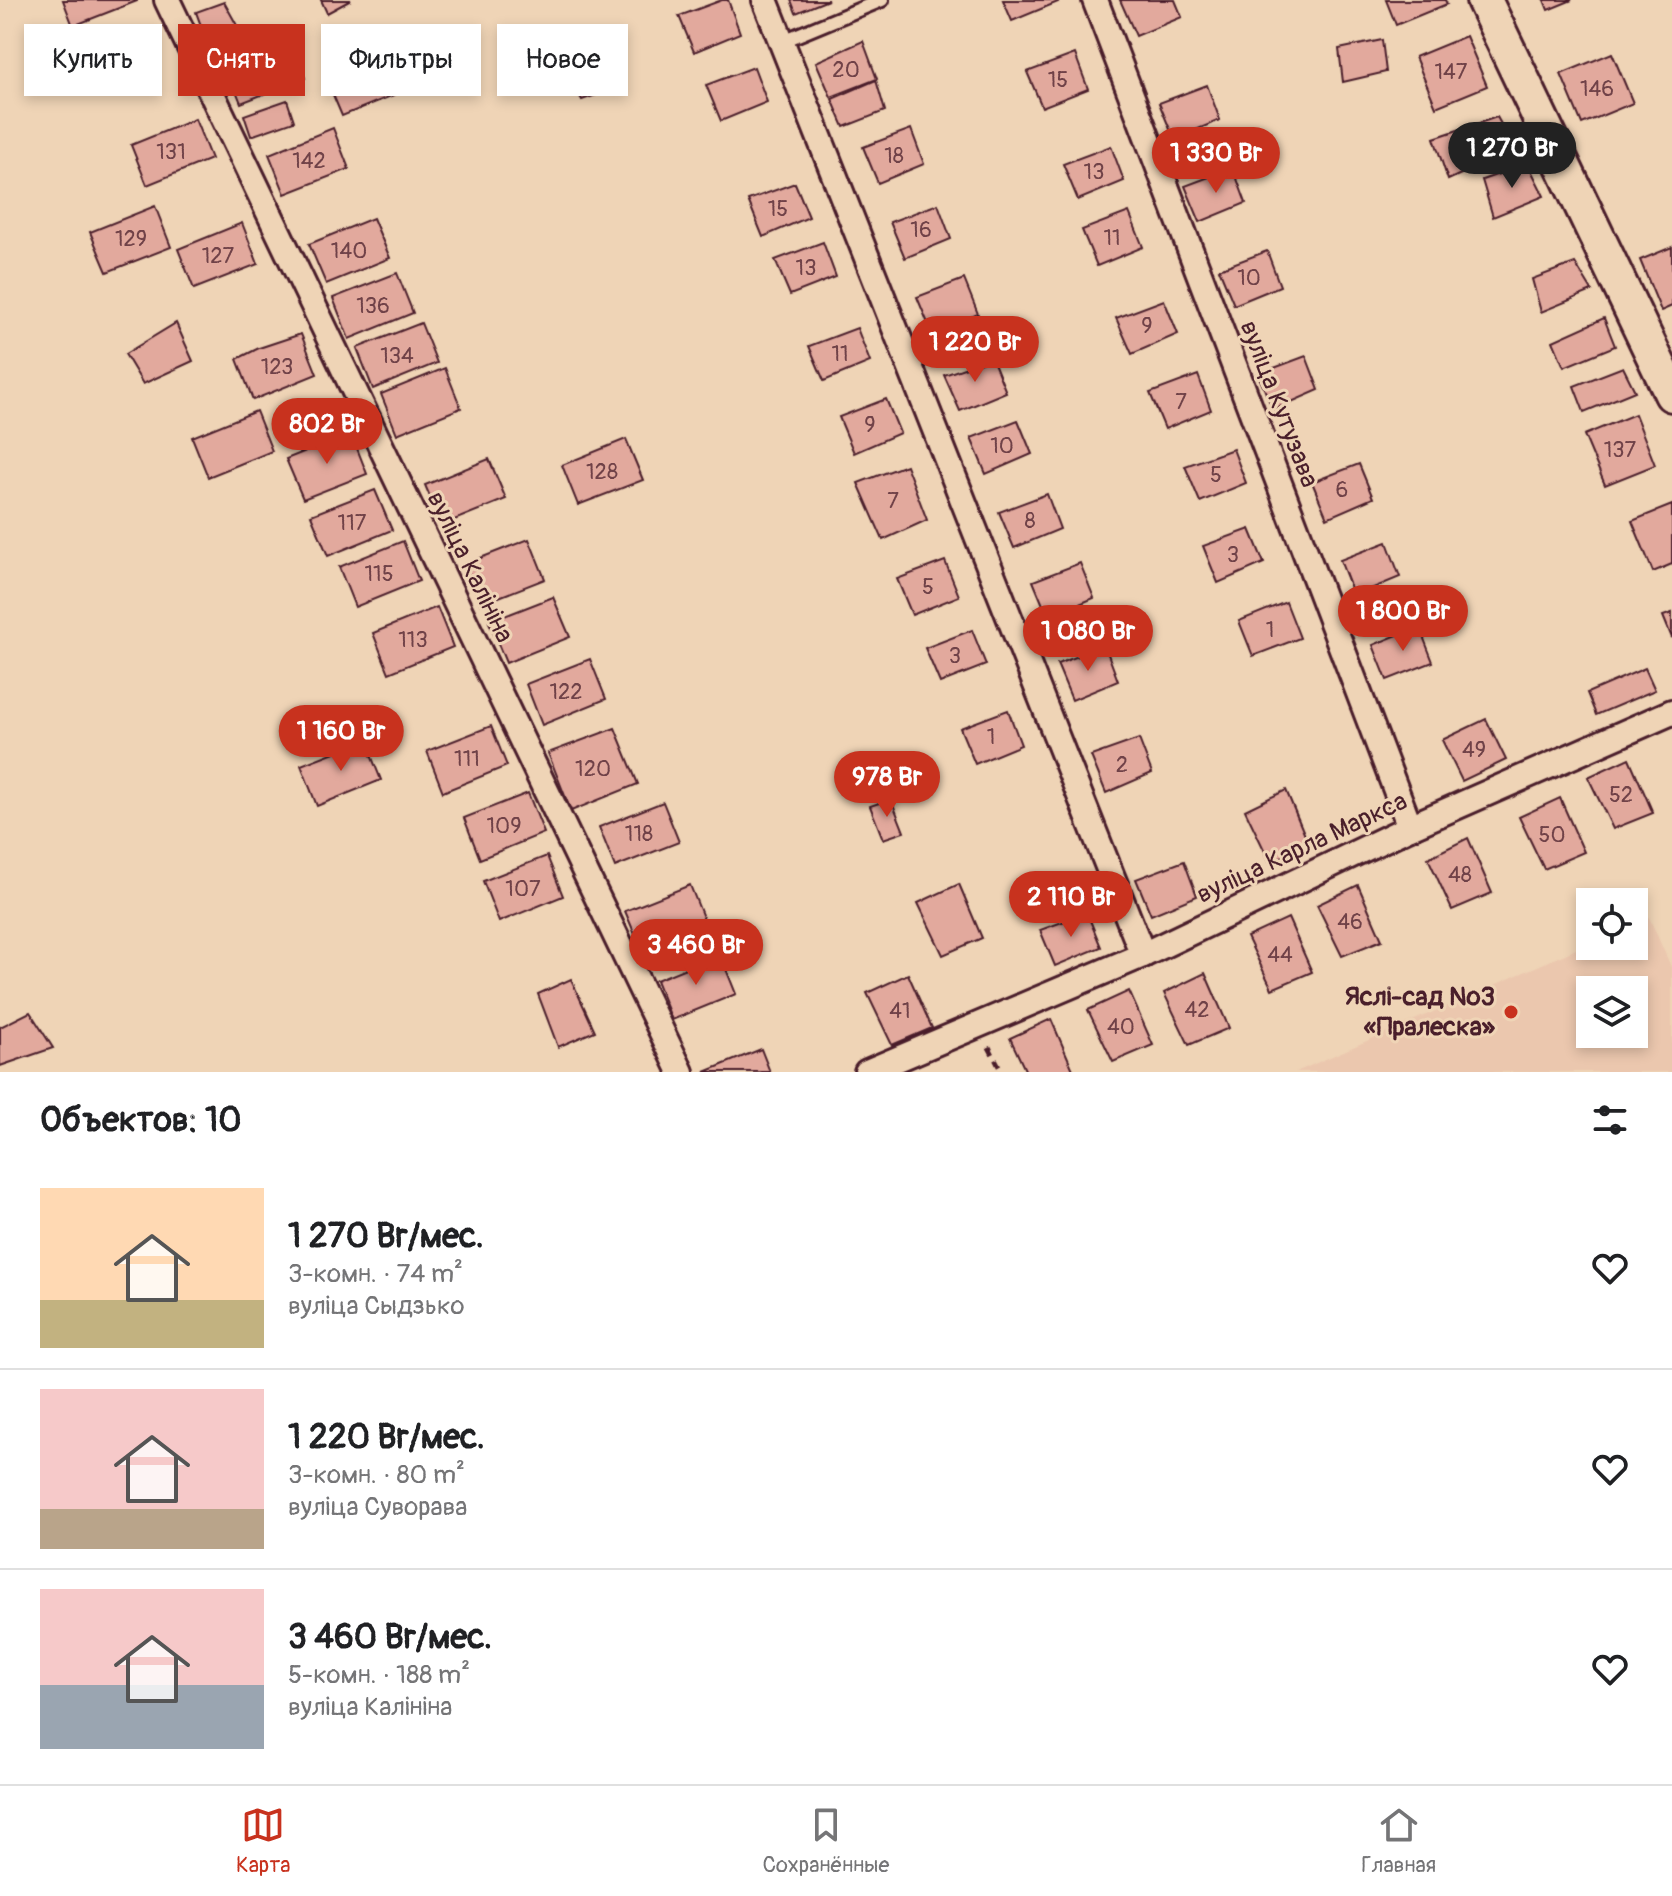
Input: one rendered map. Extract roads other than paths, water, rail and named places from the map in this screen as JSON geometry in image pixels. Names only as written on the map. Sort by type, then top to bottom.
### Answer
[{"type":"street","name":"вуліца Калініна","points":[[167,0],[681,1072]]},
{"type":"street","points":[[765,0],[1143,955]]},
{"type":"street","name":"вуліца Кутузава","points":[[1095,0],[1410,827]]},
{"type":"street","points":[[1484,0],[1672,394]]},
{"type":"street","name":"вуліца Карла Маркса","points":[[867,1072],[1143,955],[1410,827],[1672,712]]},
{"type":"lane","points":[[783,41],[882,0]]},
{"type":"place","name":"Яслі-сад №3 «Пралеска»","points":[[1511,1012]]}]
